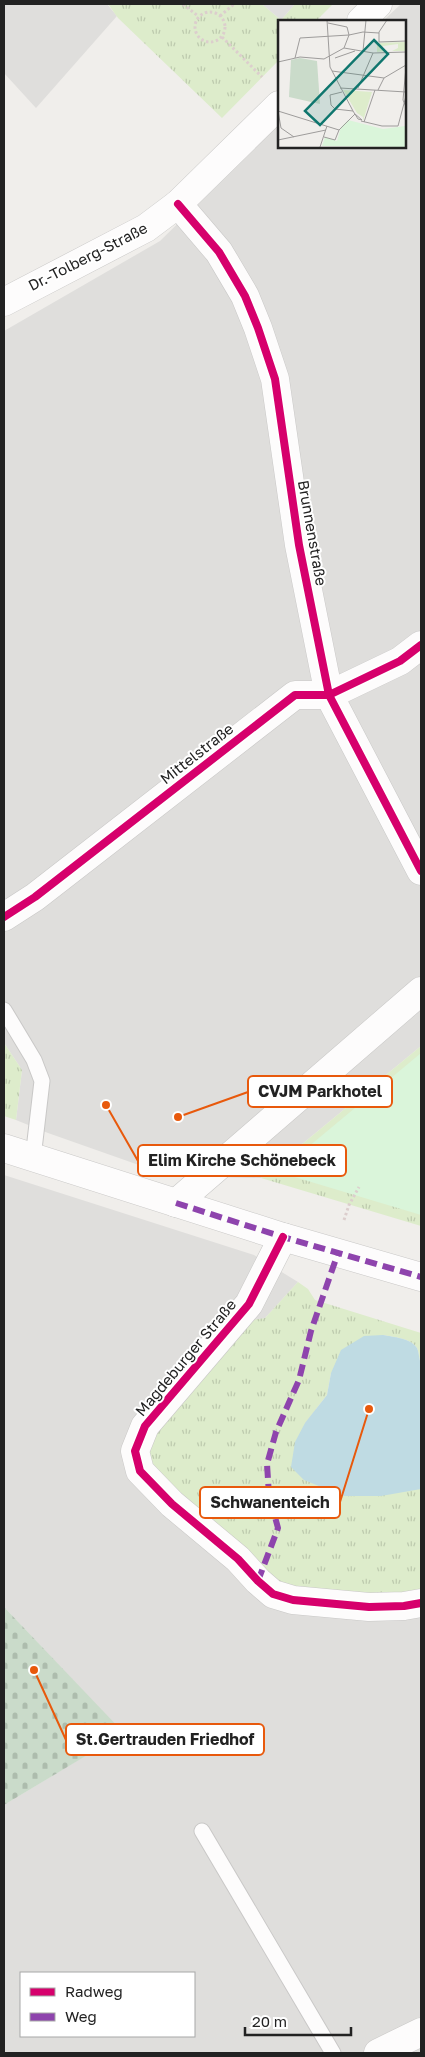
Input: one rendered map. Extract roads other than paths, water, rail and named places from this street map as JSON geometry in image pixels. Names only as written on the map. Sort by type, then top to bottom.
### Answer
[{"type":"street","points":[[362,20],[378,4]]},
{"type":"street","name":"Dr.-Tolberg-Straße","points":[[4,302],[146,228],[178,204],[278,106]]},
{"type":"street","name":"Brunnenstraße","points":[[178,204],[219,252],[245,296],[258,328],[275,379],[299,545],[329,695],[421,871]]},
{"type":"street","name":"Mittelstraße","points":[[4,918],[42,891],[295,696],[329,695],[400,661],[421,645]]},
{"type":"street","points":[[176,1204],[421,991]]},
{"type":"street","points":[[4,1148],[176,1204],[421,1277]]},
{"type":"street","name":"Magdeburger Straße","points":[[283,1237],[248,1304],[145,1426],[135,1451],[140,1471],[172,1504],[238,1559],[273,1594],[293,1600],[369,1607],[421,1604]]},
{"type":"street","points":[[378,2053],[421,2032]]},
{"type":"lane","points":[[4,1010],[34,1060],[42,1081],[33,1158]]},
{"type":"lane","points":[[202,1831],[333,2053]]},
{"type":"water","points":[[383,1335],[402,1338],[411,1342],[418,1351],[421,1364],[421,1489],[381,1496],[344,1496],[304,1480],[291,1467],[295,1442],[305,1423],[327,1395],[331,1373],[341,1350],[364,1336]]},
{"type":"place","name":"Elim Kirche Schönebeck","points":[[106,1105]]},
{"type":"place","name":"CVJM Parkhotel","points":[[178,1117]]},
{"type":"place","name":"Schwanenteich","points":[[369,1409]]},
{"type":"place","name":"St.Gertrauden Friedhof","points":[[34,1670]]}]
